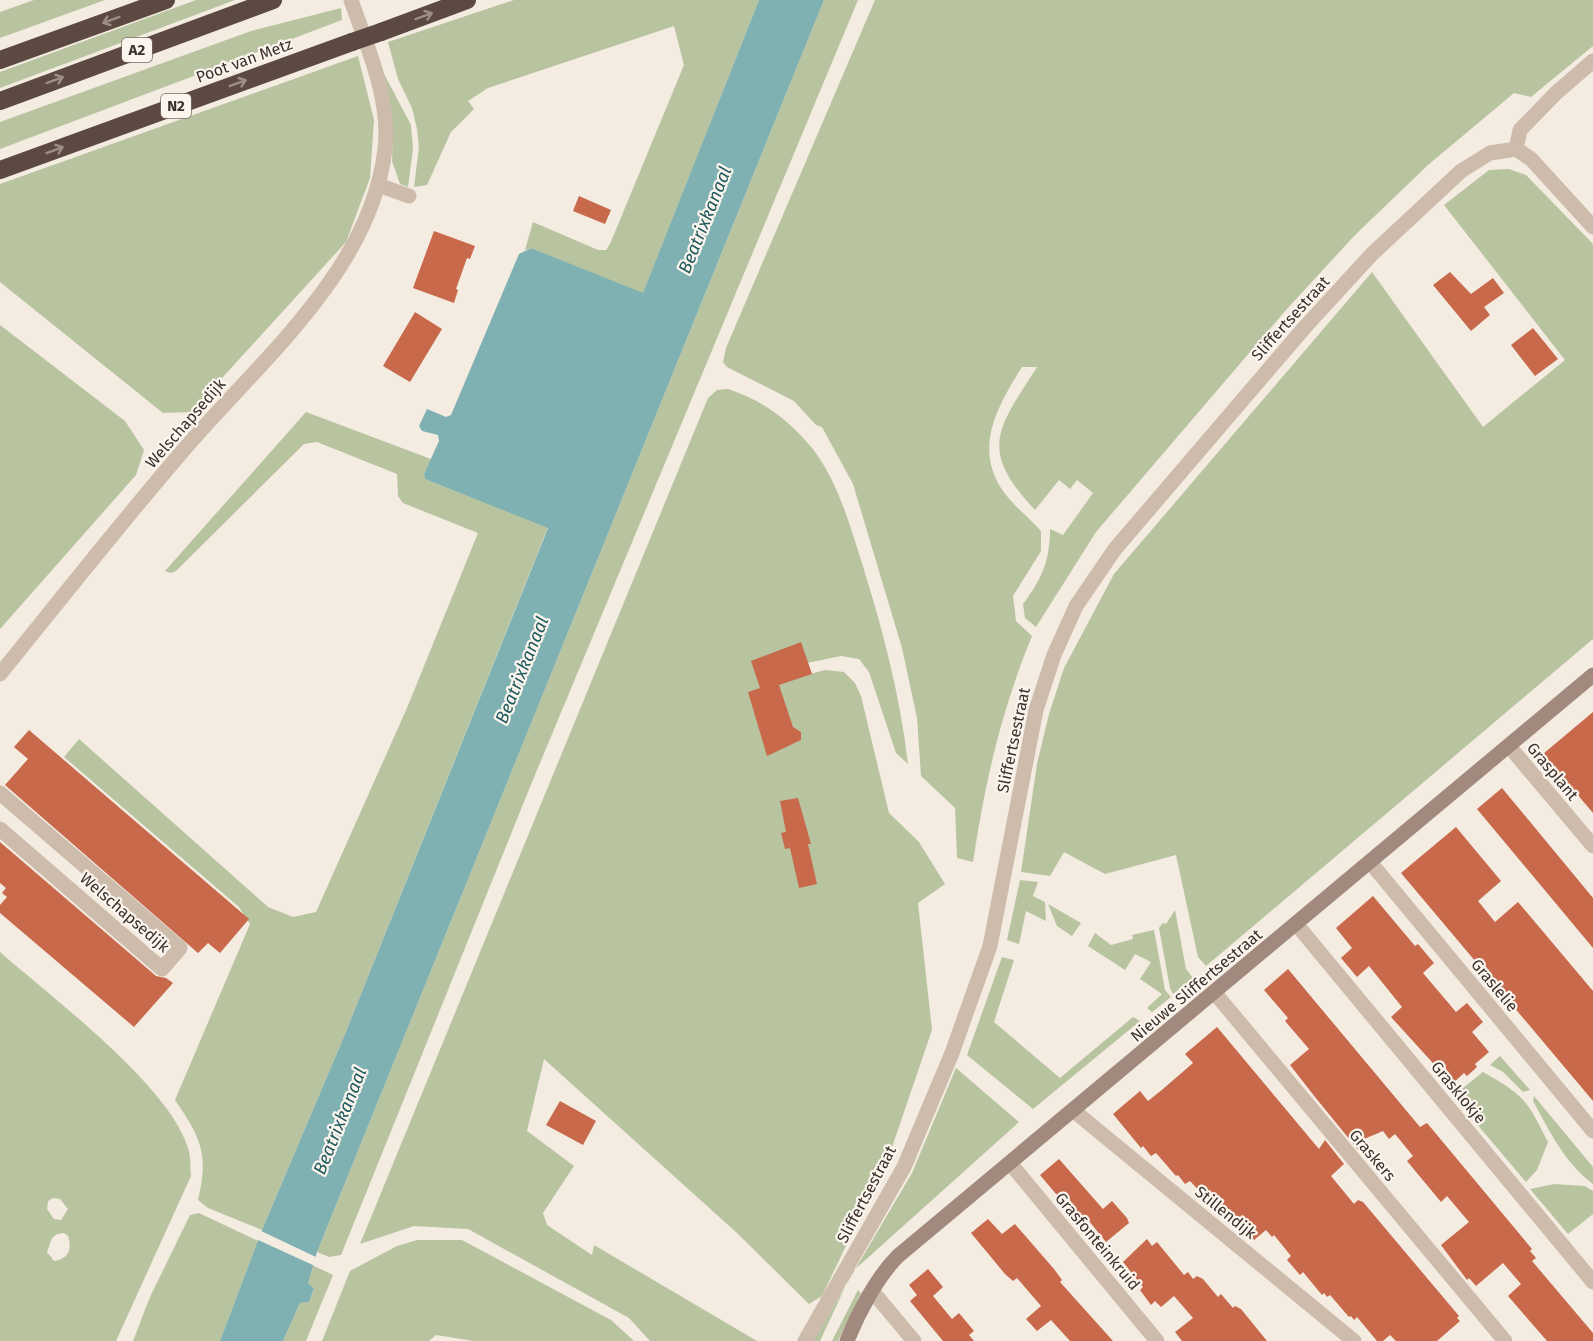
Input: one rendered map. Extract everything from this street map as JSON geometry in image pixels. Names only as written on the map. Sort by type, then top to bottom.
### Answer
[{"type":"highway","name":"A2","points":[[0,60],[166,0]]},
{"type":"highway","name":"A2","points":[[0,101],[273,0]]},
{"type":"highway","name":"Poot van Metz","points":[[0,170],[466,0]]},
{"type":"street","name":"Welschapsedijk","points":[[0,674],[182,452],[311,308],[357,240],[371,211],[378,185],[385,148],[384,108],[351,0]]},
{"type":"street","points":[[1593,61],[1556,93],[1520,130],[1516,149],[1531,159],[1593,227]]},
{"type":"street","name":"Sliffertsestraat","points":[[806,1341],[904,1167],[952,1053],[990,946],[1036,710],[1053,655],[1076,606],[1115,549],[1305,327],[1372,254],[1461,171],[1490,153],[1516,149]]},
{"type":"street","points":[[378,185],[410,196]]},
{"type":"street","name":"Nieuwe Sliffertsestraat","points":[[847,1341],[857,1316],[886,1268],[898,1256],[1297,925],[1593,675]]},
{"type":"street","name":"Grasplant","points":[[1509,746],[1593,846]]},
{"type":"street","name":"Welschapsedijk","points":[[0,794],[180,948],[162,969],[0,829]]},
{"type":"street","name":"Graslelie","points":[[1370,862],[1593,1131]]},
{"type":"street","name":"Grasklokje","points":[[1297,925],[1593,1282]]},
{"type":"street","name":"Graskers","points":[[1214,992],[1504,1341]]},
{"type":"street","name":"Stillendijk","points":[[1074,1111],[1354,1341]]},
{"type":"street","name":"Grasfonteinkruid","points":[[1010,1163],[1157,1341]]},
{"type":"street","points":[[873,1292],[914,1341]]},
{"type":"green space","points":[[34,0],[105,0],[0,38],[0,12]]},
{"type":"green space","points":[[196,0],[235,0],[0,88],[0,72]]},
{"type":"green space","points":[[514,0],[759,0],[643,294],[531,248],[525,250],[533,222],[598,250],[606,250],[610,244],[684,65],[674,26],[488,88],[468,101],[474,109],[451,132],[427,185],[414,187],[419,147],[417,129],[412,108],[398,79],[388,42]]},
{"type":"green space","points":[[824,0],[858,0],[530,787],[341,1255],[329,1257],[317,1252]]},
{"type":"green space","points":[[875,0],[1593,0],[1593,46],[1531,97],[1514,93],[1428,165],[1355,235],[1286,310],[1096,532],[1036,627],[1025,618],[1023,604],[1044,569],[1050,529],[1063,535],[1093,493],[1077,480],[1070,489],[1059,480],[1035,510],[1017,489],[1006,471],[1000,455],[1000,439],[1004,424],[1037,367],[1022,367],[1005,396],[992,427],[990,459],[994,475],[1003,491],[1041,531],[1041,551],[1013,596],[1016,621],[1032,636],[1011,692],[995,747],[973,862],[957,858],[955,808],[921,776],[917,718],[902,648],[853,484],[822,427],[816,425],[794,401],[727,367],[723,362],[726,348]]},
{"type":"green space","points":[[341,8],[342,20],[0,149],[0,122],[251,31]]},
{"type":"green space","points":[[358,56],[374,120],[370,178],[346,242],[191,412],[163,413],[0,282],[0,184]]},
{"type":"green space","points":[[382,70],[411,125],[413,149],[408,187],[400,184],[392,161],[393,129]]},
{"type":"green space","points":[[1509,169],[1526,175],[1593,244],[1593,639],[1206,966],[1198,957],[1176,855],[1105,874],[1064,852],[1050,876],[1021,872],[1037,764],[1049,714],[1064,668],[1114,574],[1372,272],[1483,427],[1565,360],[1444,205],[1489,170]]},
{"type":"green space","points":[[0,325],[125,421],[144,450],[136,475],[0,629]]},
{"type":"green space","points":[[728,389],[763,405],[784,420],[812,448],[829,474],[852,531],[883,636],[895,686],[908,764],[896,753],[869,672],[859,659],[841,656],[773,670],[777,683],[825,670],[844,672],[855,683],[861,696],[889,813],[919,842],[945,884],[918,903],[932,1030],[889,1156],[822,1296],[809,1304],[737,1233],[544,1059],[527,1131],[574,1166],[543,1213],[547,1225],[592,1255],[594,1245],[757,1341],[650,1341],[629,1318],[468,1229],[414,1226],[360,1244],[708,398],[717,390]]},
{"type":"green space","points":[[306,412],[431,459],[424,474],[425,479],[548,527],[343,1039],[262,1230],[208,1208],[198,1200],[203,1170],[200,1147],[197,1136],[175,1100],[250,924],[239,907],[64,757],[79,739],[268,907],[293,917],[316,912],[407,708],[478,533],[403,503],[398,496],[397,474],[317,442],[304,444],[176,571],[171,573],[165,571]]},
{"type":"green space","points":[[1020,880],[1038,882],[1033,896],[1045,902],[1046,921],[1026,911],[1019,944],[1007,940]]},
{"type":"green space","points":[[1048,904],[1081,923],[1072,936],[1057,926]]},
{"type":"green space","points":[[1175,910],[1186,969],[1193,978],[1173,994],[1159,928],[1163,923],[1166,924]]},
{"type":"green space","points":[[1154,930],[1165,990],[1171,997],[1152,1012],[1147,1008],[1162,994],[1140,979],[1151,962],[1135,954],[1125,970],[1088,946],[1095,933],[1111,945],[1133,939],[1132,935]]},
{"type":"green space","points":[[0,952],[106,1043],[158,1097],[177,1123],[188,1148],[191,1176],[116,1341],[0,1341]],"holes":[[[53,1198],[60,1199],[68,1209],[61,1220],[54,1219],[47,1209],[48,1201]],[[64,1233],[68,1236],[68,1253],[63,1258],[54,1261],[47,1252],[52,1238]]]},
{"type":"green space","points":[[1002,957],[1014,960],[994,1022],[1060,1078],[1133,1017],[1140,1021],[1033,1109],[967,1055]]},
{"type":"green space","points":[[1500,1056],[1530,1090],[1523,1092],[1503,1072],[1490,1065]]},
{"type":"green space","points":[[956,1068],[1019,1122],[856,1269],[912,1173]]},
{"type":"green space","points":[[1483,1072],[1508,1087],[1523,1100],[1548,1142],[1537,1170],[1526,1182],[1453,1096]]},
{"type":"green space","points":[[1534,1096],[1593,1167],[1593,1184],[1558,1146],[1533,1101]]},
{"type":"green space","points":[[1554,1184],[1585,1186],[1593,1191],[1593,1214],[1568,1234],[1530,1189]]},
{"type":"green space","points":[[199,1213],[258,1241],[220,1341],[133,1341],[150,1297],[190,1215]]},
{"type":"green space","points":[[417,1240],[462,1240],[611,1320],[634,1341],[474,1341],[436,1335],[429,1341],[322,1341],[350,1271],[397,1246]]},
{"type":"green space","points":[[312,1265],[333,1275],[306,1341],[283,1341],[300,1303],[309,1302],[314,1290],[308,1283]]},
{"type":"green space","points":[[846,1285],[820,1341],[813,1341]]},
{"type":"green space","points":[[858,1290],[861,1293],[838,1341],[832,1341]]},
{"type":"water","name":"Beatrixkanaal","points":[[759,0],[824,0],[317,1252],[308,1283],[314,1289],[309,1302],[300,1303],[283,1341],[220,1341],[262,1230],[343,1039],[548,528],[425,479],[424,474],[439,441],[438,435],[422,431],[419,426],[427,409],[446,417],[451,415],[519,254],[531,248],[643,293]]},
{"type":"pier","points":[[259,1230],[318,1258],[315,1266],[256,1239]]},
{"type":"building","points":[[579,196],[611,210],[605,224],[573,211]]},
{"type":"building","points":[[434,231],[475,246],[470,259],[467,258],[456,289],[458,290],[454,303],[413,288]]},
{"type":"building","points":[[1450,272],[1471,294],[1493,278],[1504,293],[1484,307],[1490,315],[1471,331],[1433,285]]},
{"type":"building","points":[[415,312],[442,329],[410,382],[383,366]]},
{"type":"building","points":[[1533,328],[1558,359],[1535,376],[1511,345]]},
{"type":"building","points":[[801,642],[812,674],[779,685],[793,727],[801,732],[801,740],[767,756],[748,692],[760,688],[751,661]]},
{"type":"building","points":[[1593,712],[1593,813],[1543,754]]},
{"type":"building","points":[[29,730],[249,919],[220,953],[208,943],[198,953],[5,785],[28,759],[14,747]]},
{"type":"building","points":[[1502,788],[1593,898],[1593,948],[1477,809]]},
{"type":"building","points":[[798,798],[811,844],[808,844],[817,884],[799,888],[790,848],[785,849],[781,833],[786,832],[780,801]]},
{"type":"building","points":[[1456,827],[1501,881],[1478,901],[1495,922],[1518,902],[1593,991],[1593,1101],[1401,873]]},
{"type":"building","points":[[0,842],[156,976],[166,978],[173,983],[134,1027],[0,913],[0,905],[7,897],[2,893],[6,888],[0,883]]},
{"type":"building","points":[[1373,896],[1415,946],[1418,944],[1434,963],[1423,973],[1456,1012],[1467,1003],[1483,1022],[1472,1032],[1489,1052],[1475,1064],[1477,1067],[1467,1076],[1464,1073],[1452,1084],[1391,1017],[1402,1007],[1369,966],[1357,977],[1341,958],[1352,948],[1336,928]]},
{"type":"building","points":[[1288,969],[1420,1127],[1427,1123],[1532,1249],[1530,1251],[1536,1258],[1532,1261],[1593,1333],[1593,1341],[1547,1341],[1508,1296],[1521,1284],[1503,1263],[1476,1286],[1469,1278],[1467,1280],[1441,1245],[1469,1222],[1447,1196],[1441,1202],[1407,1161],[1413,1156],[1395,1134],[1389,1139],[1383,1131],[1357,1142],[1362,1148],[1359,1151],[1290,1065],[1309,1049],[1285,1021],[1288,1018],[1264,990]]},
{"type":"building","points":[[1217,1027],[1319,1149],[1325,1140],[1344,1164],[1331,1176],[1354,1204],[1358,1200],[1363,1202],[1459,1316],[1457,1318],[1460,1321],[1437,1341],[1396,1341],[1390,1335],[1383,1341],[1377,1341],[1357,1317],[1354,1320],[1351,1316],[1349,1317],[1330,1295],[1327,1297],[1324,1293],[1322,1295],[1303,1272],[1300,1275],[1287,1260],[1291,1256],[1274,1235],[1272,1237],[1266,1230],[1254,1240],[1224,1209],[1219,1212],[1190,1181],[1185,1184],[1156,1153],[1151,1156],[1143,1146],[1141,1148],[1113,1114],[1140,1091],[1148,1101],[1163,1089],[1193,1063],[1185,1054]]},
{"type":"building","points":[[560,1101],[596,1121],[583,1145],[546,1125]]},
{"type":"building","points":[[1059,1159],[1103,1209],[1112,1201],[1127,1218],[1129,1223],[1106,1242],[1089,1221],[1083,1226],[1040,1175]]},
{"type":"building","points":[[988,1219],[1002,1234],[1015,1224],[1054,1269],[1062,1280],[1060,1282],[1113,1341],[1070,1341],[1051,1320],[1037,1331],[1026,1319],[1041,1306],[1017,1278],[1013,1281],[1005,1274],[971,1233]]},
{"type":"building","points":[[1147,1239],[1152,1246],[1157,1242],[1184,1275],[1188,1272],[1193,1279],[1197,1276],[1203,1279],[1218,1297],[1221,1294],[1233,1308],[1235,1306],[1241,1309],[1267,1341],[1182,1341],[1175,1332],[1193,1318],[1174,1296],[1161,1307],[1155,1301],[1151,1305],[1140,1290],[1143,1287],[1123,1262]]},
{"type":"building","points":[[928,1269],[943,1287],[933,1296],[952,1319],[959,1313],[974,1331],[969,1335],[974,1341],[943,1341],[910,1301],[917,1295],[909,1285]]}]
